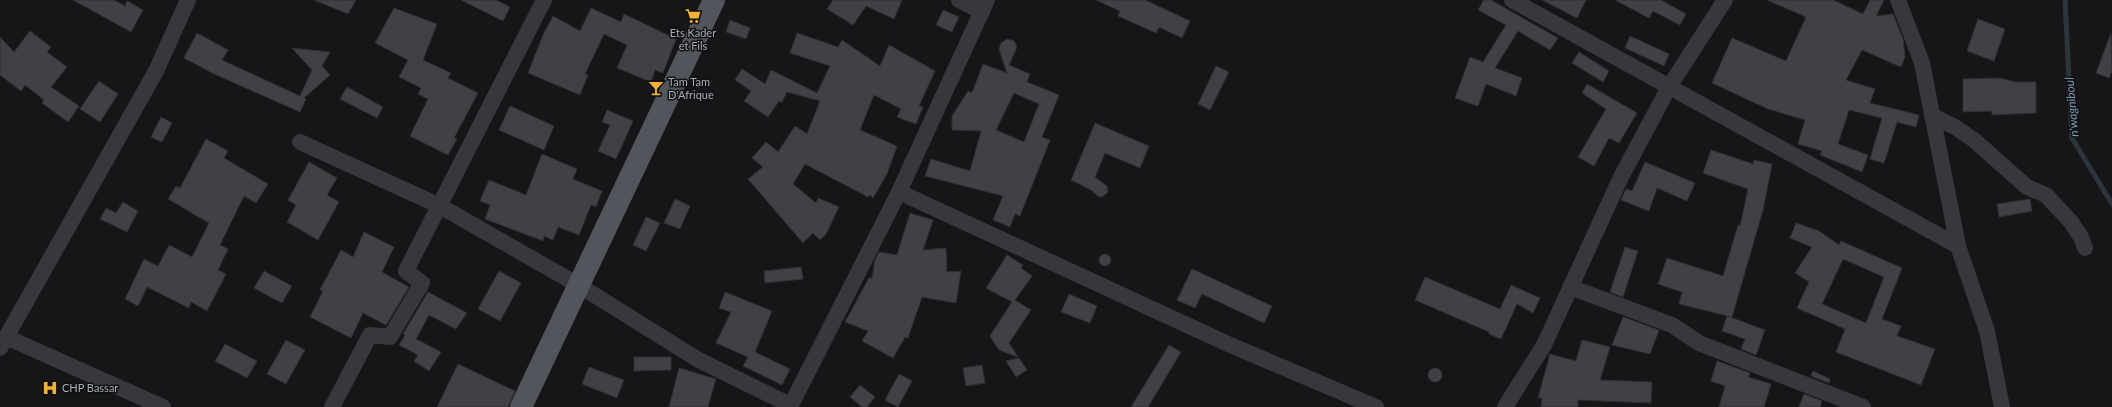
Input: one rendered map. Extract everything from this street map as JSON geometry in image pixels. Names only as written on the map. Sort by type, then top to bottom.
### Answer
[{"type":"main road","points":[[521,407],[580,286],[711,1]]},
{"type":"street","points":[[162,407],[3,342],[156,71],[188,0]]},
{"type":"street","points":[[332,407],[370,335],[390,337],[422,283],[406,271],[544,0]]},
{"type":"street","points":[[300,142],[440,206],[580,286],[697,360],[790,406],[898,192],[985,6],[959,0]]},
{"type":"street","points":[[1512,0],[1958,246]]},
{"type":"street","points":[[1505,407],[1544,345],[1621,177],[1669,87],[1725,0]]},
{"type":"street","points":[[1898,0],[1922,63],[1958,246],[1987,331],[2002,407]]},
{"type":"street","points":[[1932,116],[1955,127],[1974,140],[2027,187],[2046,195],[2071,222],[2082,237],[2085,248]]},
{"type":"street","points":[[898,192],[1228,344],[1376,407]]},
{"type":"street","points":[[1570,287],[1672,325],[1699,343],[1864,407]]},
{"type":"building","points":[[73,0],[114,0],[125,6],[127,1],[143,10],[131,32]]},
{"type":"building","points":[[314,0],[356,0],[348,14]]},
{"type":"building","points":[[461,0],[496,0],[510,7],[503,21]]},
{"type":"building","points":[[833,0],[902,0],[894,19],[866,6],[853,25],[827,9]]},
{"type":"building","points":[[1096,0],[1145,0],[1190,21],[1182,38],[1159,27],[1156,33],[1118,16],[1120,11]]},
{"type":"building","points":[[1484,0],[1491,0],[1558,38],[1550,50],[1518,31],[1495,68],[1522,78],[1516,96],[1486,84],[1478,106],[1455,98],[1470,57],[1483,62],[1506,25],[1478,10]]},
{"type":"building","points":[[1542,0],[1586,0],[1577,18]]},
{"type":"building","points":[[1615,0],[1661,0],[1686,14],[1680,25],[1653,11],[1649,18]]},
{"type":"building","points":[[1767,0],[1833,0],[1863,14],[1870,0],[1884,0],[1876,16],[1893,14],[1903,39],[1905,57],[1901,67],[1862,50],[1846,80],[1875,89],[1870,103],[1919,115],[1916,127],[1897,122],[1884,163],[1870,159],[1882,118],[1849,110],[1838,144],[1868,155],[1862,172],[1820,155],[1822,151],[1798,144],[1805,120],[1768,109],[1712,83],[1732,38],[1786,61],[1806,17]]},
{"type":"building","points":[[394,8],[437,24],[423,60],[451,73],[448,78],[478,93],[454,138],[457,139],[448,155],[410,136],[428,99],[418,94],[421,88],[399,77],[408,60],[375,43]]},
{"type":"building","points":[[591,8],[621,22],[624,14],[676,39],[663,73],[655,70],[651,82],[617,68],[627,45],[604,34],[585,74],[588,75],[580,95],[528,73],[543,35],[553,16],[580,31]]},
{"type":"building","points":[[943,10],[959,17],[952,32],[936,25]]},
{"type":"building","points":[[1978,19],[2005,29],[1994,61],[1967,51]]},
{"type":"building","points":[[730,20],[750,28],[746,39],[726,32]]},
{"type":"building","points":[[30,31],[51,47],[47,52],[67,67],[51,87],[79,106],[68,122],[42,103],[44,100],[25,85],[21,91],[0,75],[0,37],[14,52]]},
{"type":"building","points":[[197,33],[228,50],[222,60],[300,96],[312,70],[292,48],[330,52],[322,66],[330,75],[304,98],[306,99],[300,112],[214,74],[184,58]]},
{"type":"building","points":[[797,33],[838,47],[842,40],[880,66],[889,45],[935,71],[919,106],[923,107],[916,124],[897,117],[901,109],[874,95],[860,130],[897,146],[887,174],[873,198],[870,195],[868,197],[805,164],[793,184],[816,203],[818,198],[839,207],[826,234],[820,240],[813,233],[803,243],[748,179],[763,167],[752,158],[766,142],[778,152],[795,126],[807,134],[820,101],[787,92],[782,102],[779,101],[768,117],[744,101],[751,91],[735,80],[742,69],[765,84],[771,70],[817,93],[830,66],[790,53]]},
{"type":"building","points":[[2111,33],[2112,71],[2109,78],[2096,73]]},
{"type":"building","points":[[1630,36],[1669,54],[1664,66],[1625,48]]},
{"type":"building","points":[[1007,39],[1014,41],[1017,47],[1009,65],[1030,74],[1027,82],[1059,95],[1042,137],[1050,140],[1020,216],[1015,214],[1010,227],[993,220],[1003,196],[925,176],[931,159],[970,171],[981,131],[952,130],[952,116],[968,91],[972,93],[983,64],[1007,73],[999,49],[1001,43]],"holes":[[[1014,93],[1039,104],[1024,142],[996,130]]]},
{"type":"building","points":[[1579,52],[1609,71],[1603,82],[1572,63]]},
{"type":"building","points":[[1216,66],[1229,72],[1210,110],[1198,104]]},
{"type":"building","points":[[2000,78],[2015,82],[2036,82],[2036,113],[1992,115],[1992,111],[1963,112],[1963,79]]},
{"type":"building","points":[[99,81],[118,94],[100,122],[80,109]]},
{"type":"building","points":[[1587,84],[1637,113],[1619,143],[1609,138],[1594,166],[1578,157],[1606,109],[1582,93]]},
{"type":"building","points":[[347,87],[383,107],[377,118],[340,99]]},
{"type":"building","points":[[510,106],[554,126],[544,150],[499,130]]},
{"type":"building","points":[[607,110],[633,121],[616,159],[598,151],[610,125],[602,122]]},
{"type":"building","points":[[161,117],[172,123],[162,142],[151,137]]},
{"type":"building","points":[[1095,123],[1149,146],[1140,168],[1105,153],[1095,177],[1107,186],[1108,192],[1102,197],[1071,180]]},
{"type":"building","points":[[206,139],[228,151],[224,158],[268,184],[256,203],[244,196],[220,245],[228,249],[218,270],[226,274],[207,311],[191,302],[189,308],[147,287],[138,306],[125,299],[144,259],[158,266],[169,245],[192,257],[209,223],[168,199],[176,186],[180,188]]},
{"type":"building","points":[[1711,150],[1753,164],[1754,160],[1772,164],[1763,210],[1732,317],[1679,304],[1682,292],[1658,284],[1667,258],[1723,276],[1738,225],[1740,226],[1748,189],[1703,173]]},
{"type":"building","points":[[542,154],[577,169],[573,179],[602,191],[596,207],[591,205],[579,235],[558,227],[553,240],[544,236],[543,241],[485,219],[490,205],[480,201],[489,180],[526,195]]},
{"type":"building","points":[[309,162],[337,178],[327,195],[339,202],[318,240],[287,222],[296,205],[288,200]]},
{"type":"building","points":[[1645,162],[1695,183],[1687,201],[1657,188],[1649,211],[1621,200],[1626,189],[1632,191]]},
{"type":"building","points":[[675,199],[690,206],[680,229],[664,223]]},
{"type":"building","points":[[2030,199],[2032,211],[1999,217],[1997,204]]},
{"type":"building","points":[[123,202],[138,211],[127,232],[100,219],[106,208],[116,213]]},
{"type":"building","points":[[910,213],[933,220],[923,250],[946,248],[947,272],[961,271],[956,303],[922,297],[908,338],[905,337],[893,358],[862,341],[868,331],[845,322],[869,278],[872,278],[875,260],[879,252],[897,255]]},
{"type":"building","points":[[646,217],[660,223],[646,251],[633,245]]},
{"type":"building","points":[[1796,223],[1819,231],[1839,245],[1841,241],[1902,268],[1882,319],[1901,326],[1897,336],[1935,349],[1921,385],[1836,352],[1845,329],[1797,308],[1809,282],[1795,273],[1812,247],[1790,238]],"holes":[[[1843,259],[1884,277],[1866,323],[1822,304]]]},
{"type":"building","points":[[364,232],[394,247],[382,272],[409,287],[386,325],[363,313],[351,338],[310,317],[323,291],[320,290],[341,250],[353,257]]},
{"type":"building","points":[[1625,247],[1638,251],[1623,297],[1610,292]]},
{"type":"building","points":[[1107,254],[1110,255],[1110,265],[1103,266],[1100,265],[1099,258],[1100,255]]},
{"type":"building","points":[[1007,255],[1023,265],[1021,268],[1032,276],[1015,300],[1031,310],[1009,343],[1018,357],[999,350],[990,336],[1012,302],[986,288]]},
{"type":"building","points":[[801,267],[803,279],[765,283],[764,271]]},
{"type":"building","points":[[1192,269],[1272,306],[1264,323],[1202,294],[1195,308],[1177,300]]},
{"type":"building","points":[[264,271],[292,286],[282,303],[254,288]]},
{"type":"building","points":[[499,271],[521,283],[500,321],[478,309]]},
{"type":"building","points":[[1425,277],[1500,309],[1511,285],[1540,298],[1533,313],[1517,304],[1501,339],[1489,334],[1489,332],[1415,300]]},
{"type":"building","points":[[428,292],[467,313],[456,329],[429,315],[416,339],[441,352],[429,371],[414,361],[418,355],[399,345],[405,335],[403,334]]},
{"type":"building","points":[[725,292],[772,311],[755,352],[790,369],[782,385],[743,366],[748,357],[716,343],[731,312],[719,308]]},
{"type":"building","points":[[1069,294],[1097,306],[1090,323],[1061,312]]},
{"type":"building","points":[[1727,316],[1765,330],[1756,355],[1741,349],[1745,339],[1722,331]]},
{"type":"building","points":[[1623,317],[1659,330],[1650,354],[1612,345]]},
{"type":"building","points":[[286,340],[305,350],[286,384],[267,374]]},
{"type":"building","points":[[1582,340],[1610,347],[1600,380],[1652,382],[1651,403],[1578,400],[1578,407],[1541,407],[1542,398],[1538,398],[1550,354],[1576,361]]},
{"type":"building","points":[[225,344],[257,361],[247,378],[215,361]]},
{"type":"building","points":[[1169,345],[1181,352],[1148,407],[1131,407]]},
{"type":"building","points":[[634,357],[671,357],[671,370],[634,371]]},
{"type":"building","points":[[1019,358],[1027,370],[1016,377],[1006,361]]},
{"type":"building","points":[[1717,361],[1750,373],[1748,377],[1771,384],[1764,407],[1719,407],[1725,386],[1711,381]]},
{"type":"building","points":[[458,364],[515,391],[508,407],[437,407]]},
{"type":"building","points":[[982,365],[985,383],[966,386],[963,368]]},
{"type":"building","points":[[589,367],[624,380],[617,398],[582,384]]},
{"type":"building","points":[[679,368],[716,379],[708,407],[669,407]]},
{"type":"building","points":[[1432,368],[1438,368],[1442,372],[1442,378],[1438,382],[1432,382],[1428,378],[1428,372]]},
{"type":"building","points":[[1813,371],[1830,379],[1829,383],[1811,376]]},
{"type":"building","points":[[899,374],[912,381],[898,407],[885,400]]},
{"type":"building","points":[[860,385],[875,397],[867,407],[862,407],[850,397]]},
{"type":"building","points":[[1804,394],[1822,401],[1820,407],[1799,407]]},
{"type":"waterway","name":"n'wagniboul","points":[[2065,0],[2072,138],[2112,204]]},
{"type":"place","name":"Ets Kader et Fils","points":[[693,16]]},
{"type":"place","name":"Tam Tam D'Afrique","points":[[656,88]]},
{"type":"place","name":"CHP Bassar","points":[[50,388]]}]
